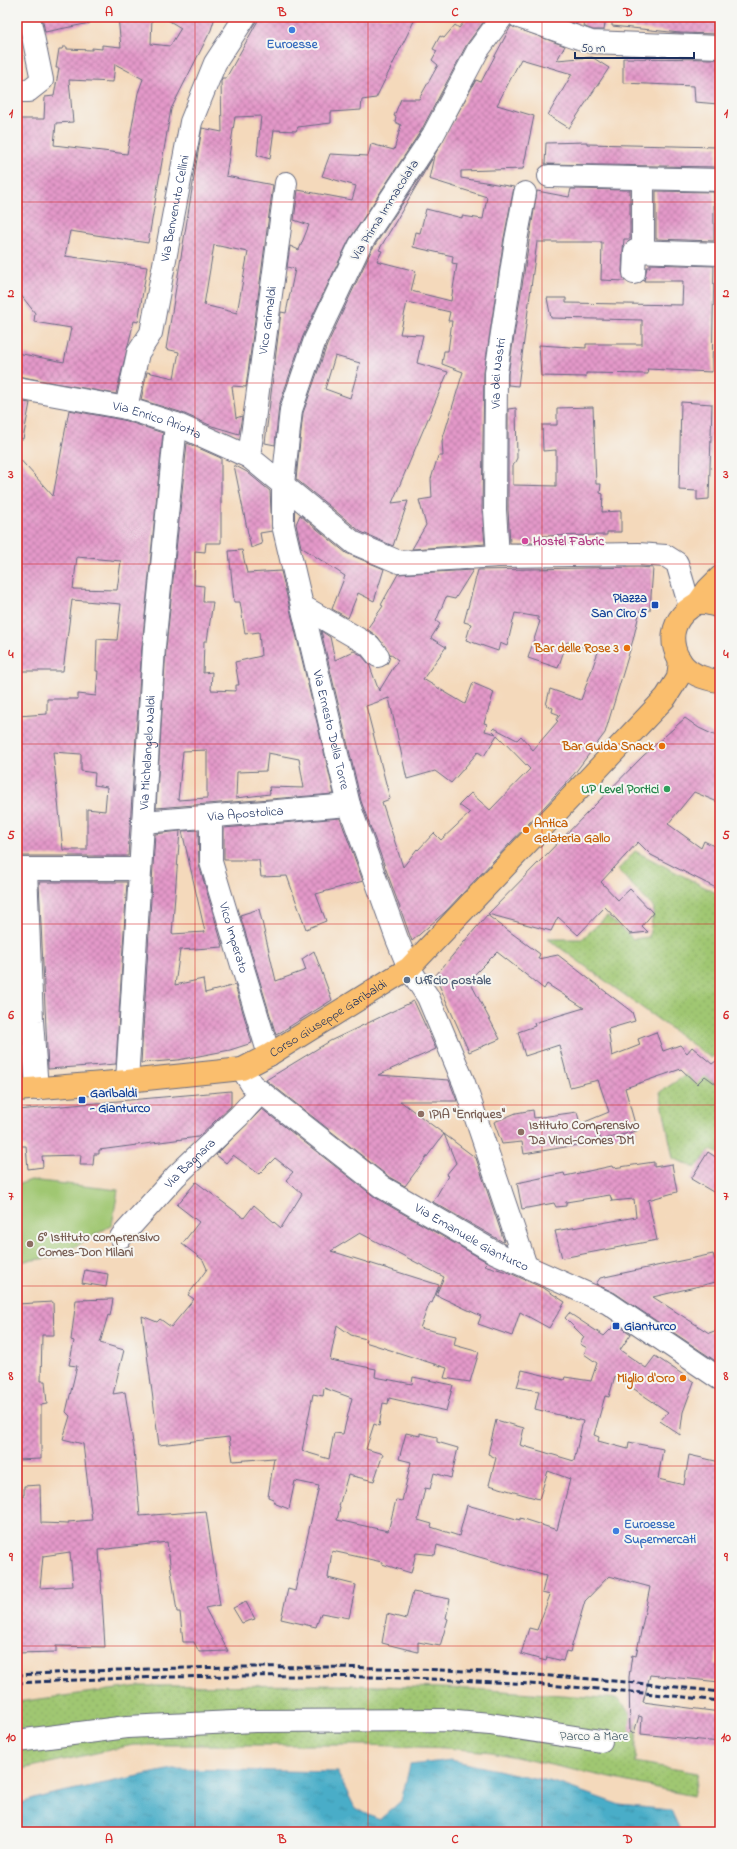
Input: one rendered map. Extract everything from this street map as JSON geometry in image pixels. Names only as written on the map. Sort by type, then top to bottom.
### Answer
[{"type":"main road","points":[[712,680],[696,675],[680,660],[674,652],[672,640],[673,630],[681,616],[720,578]]},
{"type":"main road","points":[[694,605],[720,607]]},
{"type":"main road","name":"Corso Giuseppe Garibaldi","points":[[27,1089],[127,1081],[242,1069],[269,1055],[409,968],[666,697],[678,678],[680,660]]},
{"type":"main road","name":"Corso Giuseppe Garibaldi","points":[[666,697],[687,685],[712,680]]},
{"type":"street","points":[[17,91],[28,91],[42,80],[29,17]]},
{"type":"street","name":"Via Benvenuto Cellini","points":[[126,408],[138,353],[151,334],[191,122],[216,63],[245,17]]},
{"type":"street","name":"Via Prima Immacolata","points":[[283,484],[291,410],[315,340],[360,245],[433,136],[478,50],[502,17]]},
{"type":"street","points":[[519,17],[591,42],[720,47]]},
{"type":"street","points":[[549,176],[720,180]]},
{"type":"street","points":[[643,179],[643,251]]},
{"type":"street","name":"Vico Grimaldi","points":[[249,457],[286,183]]},
{"type":"street","name":"Via dei Nastri","points":[[498,556],[495,510],[496,373],[515,247],[525,193]]},
{"type":"street","points":[[634,273],[635,251],[720,254]]},
{"type":"street","name":"Via Enrico Ariotta","points":[[17,388],[126,408],[176,424],[249,457],[354,543],[399,562],[498,556],[638,554],[666,556],[677,563],[694,605]]},
{"type":"street","name":"Via Michelangelo Naldi","points":[[127,1081],[154,647],[176,424]]},
{"type":"street","name":"Via Ernesto Della Torre","points":[[283,484],[283,525],[349,805],[397,939],[409,968],[428,997],[464,1083],[526,1266]]},
{"type":"street","points":[[302,606],[369,645],[378,656]]},
{"type":"street","name":"Via Apostolica","points":[[143,822],[211,818],[349,805]]},
{"type":"street","name":"Vico Imperato","points":[[211,818],[211,862],[269,1055]]},
{"type":"street","points":[[27,1089],[32,1021],[22,870],[140,869]]},
{"type":"street","name":"Via Emanuele Gianturco","points":[[242,1069],[252,1085],[382,1187],[496,1253],[608,1303],[720,1379]]},
{"type":"street","name":"Via Bagnara","points":[[121,1237],[176,1176],[239,1116],[261,1092]]},
{"type":"street","points":[[17,1741],[127,1727],[255,1721],[445,1720],[490,1724],[601,1741]]},
{"type":"green space","points":[[635,851],[720,895],[720,1052],[711,1058],[548,939],[582,939],[607,916],[633,939],[649,937],[654,908],[618,870]]},
{"type":"green space","points":[[695,1069],[720,1087],[720,1154],[711,1150],[695,1168],[673,1158],[660,1092]]},
{"type":"green space","points":[[31,1180],[118,1190],[112,1225],[57,1257],[17,1262],[17,1185]]},
{"type":"green space","name":"Parco a Mare","points":[[348,1685],[473,1689],[619,1699],[637,1723],[635,1762],[698,1773],[693,1796],[492,1752],[446,1748],[366,1745],[133,1745],[17,1770],[17,1702],[140,1686]]},
{"type":"water","points":[[451,1760],[557,1783],[620,1805],[671,1810],[681,1832],[17,1832],[17,1804],[48,1795],[172,1769],[337,1772],[355,1808],[379,1820],[401,1801],[410,1765]]},
{"type":"building","points":[[42,17],[90,17],[90,23],[45,32]]},
{"type":"building","points":[[118,17],[152,17],[151,44],[170,46],[181,28],[163,17],[215,17],[211,30],[171,109],[148,243],[70,231],[65,256],[147,267],[138,322],[134,321],[116,394],[17,376],[17,353],[64,362],[71,328],[34,322],[35,313],[20,294],[17,293],[17,119],[44,119],[45,97],[54,96],[59,68],[56,68],[59,49],[67,47],[67,49],[92,50],[92,48],[102,49],[102,45],[121,47]],"holes":[[[115,64],[143,79],[138,93],[127,154],[54,145],[56,123],[73,122],[69,80],[113,82]]]},
{"type":"building","points":[[260,17],[416,17],[376,98],[362,100],[361,110],[331,112],[331,123],[298,127],[296,131],[274,130],[270,159],[257,155],[261,116],[235,117],[226,176],[273,185],[246,387],[232,386],[236,418],[242,416],[239,434],[212,426],[180,412],[141,400],[147,372],[174,378],[179,352],[166,349],[202,128],[222,132],[221,81],[222,78],[226,78]],"holes":[[[214,245],[248,252],[237,313],[204,305]]]},
{"type":"building","points":[[468,17],[487,17],[467,44],[422,129],[349,240],[303,336],[279,406],[275,445],[265,443],[281,312],[286,313],[295,269],[287,267],[290,246],[299,250],[309,225],[294,220],[298,190],[352,200],[356,186],[322,176],[330,154],[368,156],[371,144],[394,150],[401,125],[395,122],[396,117],[394,116],[401,99],[419,99],[438,65],[432,60],[437,51],[433,49],[440,36],[444,38],[455,25],[459,28]]},
{"type":"building","points":[[557,17],[580,17],[577,24]]},
{"type":"building","points":[[580,17],[606,17],[604,30],[593,30],[585,27]]},
{"type":"building","points":[[612,17],[718,17],[718,34],[680,33],[612,26]]},
{"type":"building","points":[[511,26],[565,46],[557,60],[592,57],[609,68],[569,128],[548,115],[572,74],[521,59],[497,105],[534,116],[523,169],[461,171],[461,178],[514,187],[504,238],[484,373],[482,510],[485,544],[412,549],[426,525],[419,500],[432,498],[431,479],[438,456],[443,456],[442,441],[463,372],[442,364],[444,351],[448,351],[452,321],[448,321],[450,312],[407,302],[400,334],[423,335],[417,363],[448,372],[392,503],[408,501],[393,546],[361,532],[296,479],[303,413],[327,345],[371,251],[432,159],[379,250],[382,251],[377,261],[416,271],[411,291],[451,301],[457,264],[452,263],[453,256],[413,247],[416,232],[420,233],[426,209],[462,218],[462,216],[483,219],[487,197],[429,179],[434,156],[476,80],[481,82]],"holes":[[[335,356],[360,363],[350,398],[325,389]]]},
{"type":"building","points":[[623,58],[718,59],[718,104],[695,102],[694,86],[623,83]]},
{"type":"building","points":[[587,142],[587,144],[717,147],[716,167],[545,164],[546,143]]},
{"type":"building","points":[[571,189],[630,190],[630,239],[624,239],[623,250],[622,272],[625,281],[601,280],[602,242],[537,242],[518,386],[508,385],[508,374],[537,191],[569,197]]},
{"type":"building","points":[[656,191],[714,192],[714,241],[656,239]]},
{"type":"building","points":[[650,264],[714,266],[712,372],[647,369],[648,374],[586,373],[586,377],[541,376],[539,345],[586,348],[586,344],[642,344],[642,320],[551,318],[547,298],[566,298],[566,303],[682,305],[683,281],[644,281],[647,267],[650,267]]},
{"type":"building","points":[[17,401],[30,403],[23,439],[17,438]]},
{"type":"building","points":[[681,402],[712,404],[709,499],[697,500],[697,491],[679,490]]},
{"type":"building","points":[[593,407],[596,484],[601,484],[600,493],[603,494],[602,512],[621,511],[621,532],[607,532],[607,535],[534,536],[534,543],[510,543],[508,510],[508,409],[516,408],[517,458],[513,466],[513,485],[556,486],[556,450],[543,451],[542,425],[557,425],[557,408]]},
{"type":"building","points":[[69,410],[123,420],[163,433],[142,646],[128,856],[17,856],[17,716],[47,714],[47,699],[78,699],[78,694],[96,696],[98,671],[96,671],[97,639],[117,640],[121,604],[72,600],[63,671],[17,671],[17,456],[53,496]],"holes":[[[77,557],[121,561],[117,590],[73,589]],[[53,752],[81,754],[81,771],[95,773],[94,785],[107,787],[105,811],[87,809],[87,850],[63,850]]]},
{"type":"building","points":[[187,443],[221,458],[221,543],[206,543],[205,552],[195,551],[194,585],[204,586],[203,602],[213,602],[207,641],[204,641],[203,673],[212,672],[211,690],[236,691],[236,685],[239,685],[235,662],[261,656],[259,632],[245,634],[240,602],[234,602],[229,551],[242,550],[247,573],[281,571],[334,794],[156,808],[166,648]],"holes":[[[207,750],[207,798],[178,800],[183,751]],[[268,753],[299,759],[304,788],[269,787],[270,794],[236,798],[237,772],[266,771]]]},
{"type":"building","points":[[234,465],[247,472],[270,491],[272,531],[260,533],[262,544],[251,548]]},
{"type":"building","points":[[300,515],[346,553],[384,569],[374,601],[358,593],[348,618],[332,609],[345,576],[301,547],[296,524]]},
{"type":"building","points":[[653,568],[650,610],[640,610],[633,640],[605,733],[574,774],[546,805],[445,912],[412,941],[361,801],[321,631],[330,637],[335,660],[354,651],[361,655],[369,664],[379,691],[398,660],[390,654],[378,637],[367,629],[383,606],[381,605],[398,574],[473,570],[455,599],[446,597],[436,621],[440,624],[431,638],[446,647],[423,679],[465,704],[473,683],[494,692],[484,723],[487,724],[485,731],[496,734],[492,730],[494,728],[517,740],[521,736],[533,750],[558,721],[556,720],[560,715],[552,712],[553,708],[546,705],[550,689],[581,700],[598,652],[567,642],[558,668],[528,658],[540,621],[538,620],[538,617],[515,613],[507,646],[500,643],[498,651],[466,640],[471,624],[464,622],[478,570]],"holes":[[[389,698],[407,779],[435,771],[451,783],[478,752],[484,756],[497,735],[530,769],[490,810],[471,793],[459,805],[470,813],[441,840],[434,833],[418,850],[417,849],[403,867],[382,802],[390,799],[366,706]]]},
{"type":"building","points":[[685,718],[699,728],[714,735],[720,735],[720,803],[694,792],[668,824],[701,848],[704,841],[720,849],[720,890],[651,855],[638,842],[601,882],[618,900],[630,889],[653,913],[642,926],[648,932],[630,934],[605,907],[578,935],[558,917],[551,931],[488,914],[643,756]]},
{"type":"building","points":[[340,818],[363,881],[316,894],[326,921],[306,929],[287,876],[261,877],[259,860],[224,860],[224,828]]},
{"type":"building","points":[[198,830],[199,865],[223,947],[180,950],[175,985],[203,979],[205,993],[235,985],[252,1043],[230,1050],[178,1060],[141,1063],[155,834],[180,831],[172,934],[205,932],[182,831]]},
{"type":"building","points":[[39,882],[127,882],[116,1064],[48,1069]]},
{"type":"building","points":[[259,909],[276,981],[306,970],[302,959],[314,951],[332,1000],[276,1035],[240,915]]},
{"type":"building","points":[[487,915],[540,954],[538,959],[558,955],[632,1012],[635,1021],[608,1029],[612,1056],[640,1045],[638,1039],[656,1032],[663,1051],[680,1045],[687,1053],[692,1047],[712,1064],[720,1058],[720,1087],[705,1076],[697,1084],[681,1069],[625,1088],[637,1131],[601,1140],[600,1137],[583,1144],[524,1154],[522,1142],[502,1144],[494,1122],[516,1113],[533,1110],[534,1118],[577,1112],[580,1124],[609,1112],[598,1080],[570,1087],[559,1045],[525,1056],[518,1032],[535,1026],[534,1023],[584,1008],[547,984],[544,989],[497,952],[469,980],[500,1039],[469,1052],[435,976]]},
{"type":"building","points":[[17,987],[23,1071],[17,1071]]},
{"type":"building","points":[[414,1001],[436,1049],[378,1075],[449,1080],[457,1101],[400,1101],[444,1134],[405,1186],[389,1177],[266,1080],[330,1041]]},
{"type":"building","points":[[231,1091],[231,1106],[198,1137],[99,1150],[99,1154],[94,1154],[93,1165],[80,1165],[81,1155],[42,1156],[43,1167],[28,1169],[26,1146],[17,1146],[17,1110]]},
{"type":"building","points":[[262,1109],[376,1198],[487,1262],[484,1265],[510,1273],[545,1289],[565,1302],[549,1328],[520,1312],[512,1336],[478,1324],[481,1316],[436,1295],[444,1277],[360,1233],[331,1251],[439,1285],[432,1303],[430,1302],[420,1328],[456,1336],[454,1345],[479,1352],[470,1382],[444,1378],[447,1368],[365,1342],[366,1339],[351,1335],[337,1325],[330,1360],[376,1369],[375,1377],[412,1384],[413,1377],[453,1385],[446,1411],[389,1398],[388,1404],[383,1403],[379,1426],[374,1424],[366,1449],[383,1454],[374,1481],[348,1475],[339,1506],[337,1520],[388,1531],[396,1500],[402,1501],[411,1462],[399,1459],[406,1433],[420,1436],[420,1433],[437,1437],[437,1442],[458,1448],[451,1478],[434,1473],[430,1489],[425,1488],[418,1520],[432,1524],[431,1527],[459,1536],[467,1505],[520,1520],[520,1518],[557,1530],[570,1479],[548,1471],[539,1499],[489,1485],[496,1458],[488,1454],[496,1420],[524,1428],[520,1445],[574,1461],[583,1421],[535,1409],[539,1391],[517,1387],[522,1370],[564,1380],[565,1377],[591,1381],[597,1363],[584,1354],[587,1348],[580,1344],[584,1337],[565,1318],[569,1313],[604,1336],[616,1324],[631,1334],[620,1350],[646,1368],[655,1356],[694,1382],[683,1412],[680,1435],[660,1421],[668,1412],[615,1376],[609,1397],[605,1396],[594,1435],[599,1437],[598,1441],[628,1449],[629,1442],[663,1449],[658,1479],[684,1485],[689,1455],[720,1462],[720,1636],[715,1664],[720,1664],[720,1682],[650,1675],[643,1702],[720,1712],[720,1742],[641,1734],[642,1717],[639,1716],[634,1733],[630,1732],[629,1677],[632,1655],[636,1656],[650,1587],[609,1576],[585,1601],[570,1652],[566,1651],[563,1661],[547,1657],[546,1661],[521,1654],[529,1628],[537,1630],[550,1595],[542,1593],[546,1576],[437,1545],[435,1555],[416,1553],[411,1573],[382,1564],[382,1562],[332,1551],[328,1578],[356,1585],[349,1618],[321,1613],[316,1627],[281,1619],[288,1589],[295,1591],[319,1486],[295,1481],[289,1509],[276,1504],[273,1499],[268,1497],[274,1458],[233,1461],[229,1437],[159,1445],[142,1316],[157,1322],[160,1319],[171,1327],[194,1299],[188,1295],[207,1269],[203,1260],[182,1244],[199,1222],[177,1205],[196,1182],[244,1218],[254,1205],[281,1228],[302,1194],[286,1180],[293,1172],[275,1158],[259,1174],[233,1155],[226,1163],[216,1155]],"holes":[[[324,1388],[352,1398],[343,1434],[334,1433],[329,1459],[302,1451],[313,1394],[323,1396]]]},
{"type":"building","points":[[444,1134],[476,1158],[504,1241],[503,1242],[433,1202],[448,1176],[446,1175],[456,1163]]},
{"type":"building","points":[[708,1152],[720,1160],[720,1196],[691,1179]]},
{"type":"building","points":[[654,1162],[654,1167],[672,1164],[677,1192],[648,1200],[657,1240],[562,1258],[555,1231],[636,1217],[634,1199],[612,1201],[610,1195],[566,1202],[566,1206],[556,1207],[554,1203],[522,1209],[517,1183],[564,1173],[565,1176],[612,1166],[613,1168]]},
{"type":"building","points":[[713,1254],[718,1268],[720,1267],[720,1281],[653,1297],[709,1333],[720,1329],[720,1364],[615,1293],[596,1284],[600,1278]]},
{"type":"building","points":[[85,1270],[108,1274],[106,1287],[82,1283]]},
{"type":"building","points":[[113,1299],[110,1316],[108,1315],[100,1343],[124,1350],[113,1394],[125,1392],[134,1449],[140,1516],[206,1511],[220,1605],[205,1608],[228,1651],[199,1652],[194,1642],[183,1642],[180,1612],[177,1612],[167,1542],[99,1550],[105,1647],[56,1646],[56,1652],[17,1653],[17,1496],[24,1495],[24,1486],[40,1485],[41,1523],[68,1524],[68,1522],[92,1520],[83,1444],[63,1439],[70,1416],[66,1412],[77,1366],[69,1365],[74,1341],[71,1340],[76,1300]],"holes":[[[70,1552],[73,1586],[40,1588],[43,1556]]]},
{"type":"building","points":[[53,1302],[54,1335],[42,1335],[41,1381],[45,1381],[47,1404],[41,1405],[41,1459],[17,1460],[17,1304]]},
{"type":"building","points":[[413,1592],[450,1599],[446,1618],[448,1619],[440,1646],[418,1642],[418,1652],[382,1643],[387,1614],[406,1619]]},
{"type":"building","points":[[246,1602],[255,1619],[242,1623],[233,1608]]},
{"type":"railway","points":[[17,1675],[193,1668],[369,1668],[545,1676],[720,1692]]},
{"type":"railway","points":[[17,1683],[194,1677],[369,1677],[544,1685],[720,1701]]},
{"type":"place","name":"Euroesse","points":[[292,30]]},
{"type":"place","name":"Hostel Fabric","points":[[525,541]]},
{"type":"place","name":"Piazza San Ciro 5","points":[[655,605]]},
{"type":"place","name":"Bar delle Rose 3","points":[[627,648]]},
{"type":"place","name":"Bar Guida Snack","points":[[662,746]]},
{"type":"place","name":"UP Level Portici","points":[[667,789]]},
{"type":"place","name":"Antica Gelateria Gallo","points":[[526,830]]},
{"type":"place","name":"Ufficio postale","points":[[407,980]]},
{"type":"place","name":"Garibaldi - Gianturco","points":[[82,1100]]},
{"type":"place","name":"IPIA \"Enriques\"","points":[[421,1114]]},
{"type":"place","name":"Istituto Comprensivo Da Vinci-Comes DM","points":[[521,1132]]},
{"type":"place","name":"6° Istituto comprensivo Comes-Don Milani","points":[[30,1244]]},
{"type":"place","name":"Gianturco","points":[[616,1326]]},
{"type":"place","name":"Miglio d'Oro","points":[[683,1378]]},
{"type":"place","name":"Euroesse Supermercati","points":[[616,1531]]}]
